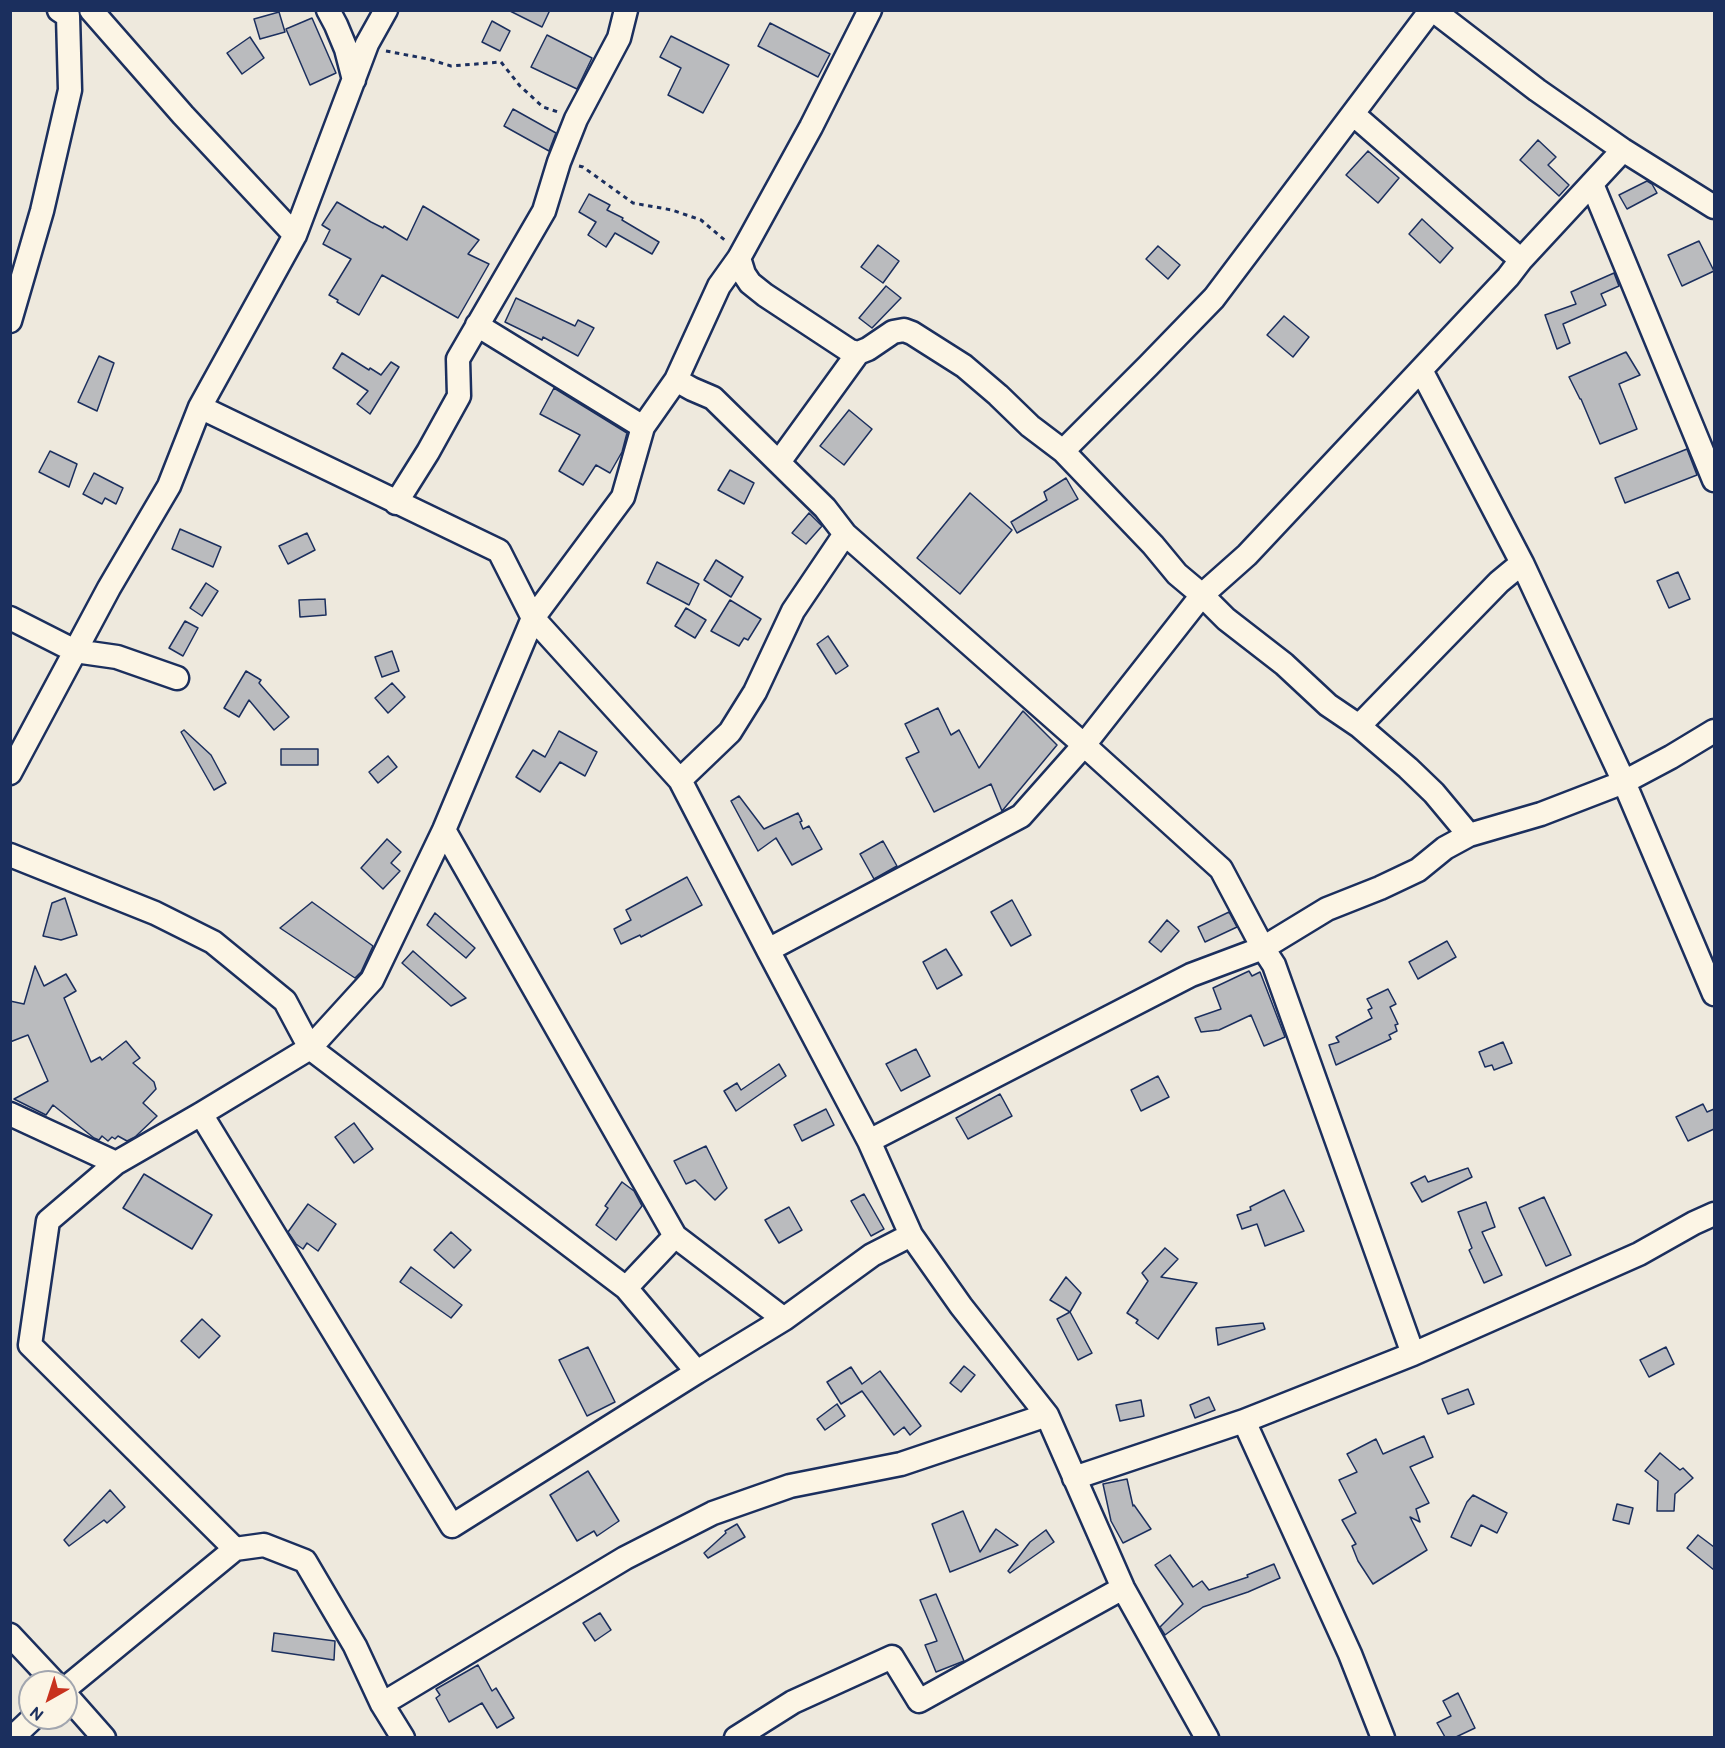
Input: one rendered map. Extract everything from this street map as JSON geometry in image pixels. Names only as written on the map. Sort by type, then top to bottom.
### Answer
[{"type":"street","points":[[92,10],[183,115],[295,235]]},
{"type":"street","points":[[328,10],[346,49],[354,80]]},
{"type":"street","points":[[10,773],[109,588],[169,486],[200,407],[295,235],[367,44],[386,10]]},
{"type":"street","points":[[396,503],[459,396],[458,359],[544,210],[576,119],[619,38],[626,10]]},
{"type":"street","points":[[235,1549],[30,1345],[48,1221],[116,1163],[310,1047],[372,980],[444,830],[533,618],[623,497],[643,427],[676,380],[719,285],[739,258],[811,127],[870,10]]},
{"type":"street","points":[[1063,450],[1214,298],[1432,10],[1537,90],[1623,150],[1714,207]]},
{"type":"street","points":[[10,321],[42,211],[70,90],[63,12]]},
{"type":"street","points":[[1353,114],[1521,260]]},
{"type":"street","points":[[768,951],[1021,816],[1084,745],[1202,595],[1247,555],[1508,277],[1623,150]]},
{"type":"street","points":[[1592,184],[1714,480]]},
{"type":"street","points":[[739,258],[744,274],[750,283],[850,351],[858,353]]},
{"type":"street","points":[[477,325],[643,427]]},
{"type":"street","points":[[779,462],[858,353],[893,332],[904,330],[912,333],[964,366],[1030,426],[1063,450],[1178,574],[1226,619],[1284,664],[1329,705],[1359,726],[1408,768],[1434,793],[1469,835]]},
{"type":"street","points":[[1421,370],[1522,563],[1624,782],[1714,994]]},
{"type":"street","points":[[676,380],[713,398],[825,508],[845,534],[1221,869],[1274,965],[1413,1354]]},
{"type":"street","points":[[200,407],[498,551],[533,618],[680,780],[869,1141],[911,1235],[960,1306],[1047,1415],[1123,1588],[1207,1737]]},
{"type":"street","points":[[680,780],[730,732],[755,692],[793,611],[845,534]]},
{"type":"street","points":[[1359,726],[1499,582],[1522,563]]},
{"type":"street","points":[[10,618],[75,651],[117,657],[177,678]]},
{"type":"street","points":[[869,1141],[1191,975],[1263,948],[1327,909],[1418,870],[1445,848],[1469,835],[1541,814],[1624,782],[1714,731]]},
{"type":"street","points":[[444,830],[675,1236],[784,1319]]},
{"type":"street","points":[[10,855],[155,913],[213,942],[285,1001],[310,1047],[626,1288],[697,1372]]},
{"type":"street","points":[[10,1114],[116,1163]]},
{"type":"street","points":[[201,1114],[452,1526],[784,1319],[872,1255],[911,1235]]},
{"type":"street","points":[[1074,1478],[1244,1421],[1413,1354],[1639,1254],[1714,1214]]},
{"type":"street","points":[[626,1288],[675,1236]]},
{"type":"street","points":[[381,1704],[625,1558],[714,1513],[790,1486],[901,1464],[1047,1415]]},
{"type":"street","points":[[1244,1421],[1350,1654],[1383,1737]]},
{"type":"street","points":[[78,1678],[235,1549],[264,1545],[305,1561],[356,1646],[381,1704],[404,1737]]},
{"type":"street","points":[[736,1737],[793,1702],[892,1657],[919,1701],[1123,1588]]},
{"type":"street","points":[[10,1635],[43,1670]]},
{"type":"street","points":[[78,1708],[104,1737]]},
{"type":"path","points":[[367,44],[384,51],[428,59],[451,66],[501,62],[520,86],[543,107],[576,119]]},
{"type":"path","points":[[560,162],[583,167],[633,203],[672,210],[701,220],[727,243],[739,258]]},
{"type":"building","points":[[508,10],[550,10],[542,27]]},
{"type":"building","points":[[279,12],[285,32],[260,39],[254,19]]},
{"type":"building","points":[[312,18],[336,73],[310,85],[286,29]]},
{"type":"building","points":[[492,21],[510,31],[500,51],[482,42]]},
{"type":"building","points":[[770,23],[830,54],[818,77],[758,46]]},
{"type":"building","points":[[547,35],[592,58],[577,89],[531,67]]},
{"type":"building","points":[[671,36],[729,65],[703,113],[668,95],[681,68],[660,57]]},
{"type":"building","points":[[250,37],[264,58],[242,74],[227,53]]},
{"type":"building","points":[[513,109],[556,133],[549,151],[504,126]]},
{"type":"building","points":[[1538,140],[1556,157],[1548,165],[1569,185],[1559,196],[1520,160]]},
{"type":"building","points":[[1368,151],[1399,178],[1378,203],[1346,175]]},
{"type":"building","points":[[1647,181],[1652,184],[1657,193],[1627,209],[1619,195]]},
{"type":"building","points":[[589,194],[610,205],[607,210],[659,242],[652,254],[615,233],[606,247],[588,235],[596,222],[579,212]]},
{"type":"building","points":[[337,202],[407,240],[423,206],[479,240],[468,254],[489,264],[458,318],[382,275],[359,315],[329,295],[351,259],[323,244],[330,230],[322,225]]},
{"type":"building","points":[[1422,219],[1453,248],[1440,263],[1409,234]]},
{"type":"building","points":[[1699,241],[1714,271],[1682,286],[1668,255]]},
{"type":"building","points":[[878,245],[899,261],[883,283],[861,267]]},
{"type":"building","points":[[1158,246],[1180,265],[1168,279],[1146,259]]},
{"type":"building","points":[[1614,273],[1619,286],[1601,294],[1606,305],[1563,324],[1570,343],[1557,349],[1545,315],[1576,304],[1571,292]]},
{"type":"building","points":[[886,286],[901,298],[872,328],[859,318]]},
{"type":"building","points":[[516,298],[575,326],[578,320],[594,328],[578,356],[543,337],[542,340],[505,322]]},
{"type":"building","points":[[1284,316],[1309,337],[1293,357],[1267,335]]},
{"type":"building","points":[[1626,352],[1640,375],[1619,384],[1637,429],[1600,444],[1569,377]]},
{"type":"building","points":[[342,353],[381,375],[391,362],[399,367],[370,414],[357,404],[368,391],[333,368]]},
{"type":"building","points":[[99,356],[114,363],[97,411],[78,402]]},
{"type":"building","points":[[554,388],[627,433],[622,452],[610,473],[596,465],[583,485],[559,471],[580,435],[540,414]]},
{"type":"building","points":[[849,410],[872,429],[844,465],[820,446]]},
{"type":"building","points":[[1687,449],[1697,475],[1625,503],[1615,478]]},
{"type":"building","points":[[50,451],[77,464],[69,487],[39,472]]},
{"type":"building","points":[[730,470],[754,483],[744,504],[718,490]]},
{"type":"building","points":[[94,473],[123,488],[116,504],[105,498],[102,504],[83,494]]},
{"type":"building","points":[[1066,478],[1078,499],[1017,533],[1011,522],[1047,500],[1044,492]]},
{"type":"building","points":[[970,493],[1012,530],[960,594],[917,558]]},
{"type":"building","points":[[809,513],[822,526],[806,544],[792,533]]},
{"type":"building","points":[[180,529],[221,547],[213,567],[172,549]]},
{"type":"building","points":[[307,533],[315,550],[288,564],[279,546]]},
{"type":"building","points":[[716,560],[743,577],[731,597],[704,580]]},
{"type":"building","points":[[657,562],[699,584],[689,605],[647,583]]},
{"type":"building","points":[[1678,572],[1690,599],[1669,608],[1657,581]]},
{"type":"building","points":[[206,583],[218,591],[202,616],[190,608]]},
{"type":"building","points":[[325,599],[326,615],[300,617],[299,600]]},
{"type":"building","points":[[730,600],[761,619],[748,640],[744,638],[739,646],[711,631]]},
{"type":"building","points":[[686,608],[706,620],[695,638],[675,626]]},
{"type":"building","points":[[185,621],[198,628],[183,656],[169,648]]},
{"type":"building","points":[[828,636],[848,666],[836,674],[817,644]]},
{"type":"building","points":[[392,651],[399,671],[382,677],[375,657]]},
{"type":"building","points":[[246,671],[261,680],[259,683],[289,717],[274,730],[249,700],[239,717],[224,708]]},
{"type":"building","points":[[392,683],[405,697],[388,713],[375,698]]},
{"type":"building","points":[[938,708],[951,735],[959,730],[979,768],[1023,711],[1057,745],[1002,811],[991,784],[934,812],[906,758],[919,752],[905,724]]},
{"type":"building","points":[[184,730],[211,755],[226,783],[214,790],[181,732]]},
{"type":"building","points":[[559,731],[597,752],[585,776],[560,762],[540,792],[516,777],[533,750],[545,757]]},
{"type":"building","points":[[281,749],[318,749],[318,765],[281,765]]},
{"type":"building","points":[[388,756],[397,767],[378,783],[369,772]]},
{"type":"building","points":[[739,796],[764,829],[798,813],[803,829],[809,826],[822,849],[792,865],[776,838],[758,851],[731,801]]},
{"type":"building","points":[[387,839],[401,852],[391,863],[400,871],[383,889],[361,868]]},
{"type":"building","points":[[883,841],[897,866],[874,879],[860,854]]},
{"type":"building","points":[[687,877],[702,905],[641,937],[640,935],[621,944],[614,929],[631,920],[626,910]]},
{"type":"building","points":[[65,898],[77,935],[61,940],[43,936],[52,903]]},
{"type":"building","points":[[1012,900],[1031,935],[1011,946],[991,912]]},
{"type":"building","points":[[312,902],[373,946],[361,972],[355,978],[280,928]]},
{"type":"building","points":[[1229,912],[1237,927],[1205,942],[1198,927]]},
{"type":"building","points":[[435,913],[475,948],[466,958],[427,925]]},
{"type":"building","points":[[1167,920],[1179,931],[1161,952],[1149,942]]},
{"type":"building","points":[[1447,941],[1456,957],[1418,979],[1409,962]]},
{"type":"building","points":[[946,949],[962,975],[937,989],[923,962]]},
{"type":"building","points":[[413,951],[466,998],[451,1006],[402,963]]},
{"type":"building","points":[[35,966],[44,986],[66,974],[76,991],[64,998],[91,1062],[100,1057],[102,1060],[126,1041],[140,1058],[133,1063],[154,1082],[156,1089],[143,1103],[157,1116],[135,1137],[127,1141],[118,1136],[108,1141],[102,1136],[99,1140],[53,1105],[46,1115],[14,1099],[48,1081],[28,1035],[10,1042],[10,1001],[24,1004]]},
{"type":"building","points":[[1249,971],[1252,976],[1260,972],[1285,1037],[1264,1046],[1251,1015],[1219,1030],[1201,1032],[1195,1018],[1221,1009],[1213,988]]},
{"type":"building","points":[[1388,989],[1396,1004],[1390,1007],[1398,1024],[1395,1025],[1397,1031],[1389,1035],[1391,1039],[1336,1065],[1329,1045],[1339,1042],[1336,1037],[1372,1018],[1368,1010],[1372,1008],[1367,999]]},
{"type":"building","points":[[1503,1042],[1512,1063],[1494,1070],[1492,1065],[1485,1067],[1479,1052]]},
{"type":"building","points":[[916,1049],[930,1076],[901,1091],[886,1064]]},
{"type":"building","points":[[779,1064],[786,1076],[736,1111],[724,1091],[737,1083],[741,1090]]},
{"type":"building","points":[[1158,1076],[1169,1097],[1141,1111],[1131,1090]]},
{"type":"building","points":[[1000,1094],[1012,1116],[968,1139],[956,1118]]},
{"type":"building","points":[[1703,1104],[1707,1112],[1714,1109],[1714,1129],[1688,1141],[1676,1117]]},
{"type":"building","points":[[826,1109],[834,1125],[802,1141],[794,1125]]},
{"type":"building","points":[[354,1123],[373,1149],[354,1163],[335,1137]]},
{"type":"building","points":[[706,1146],[727,1188],[715,1200],[695,1180],[686,1184],[674,1161]]},
{"type":"building","points":[[1468,1168],[1472,1177],[1422,1202],[1411,1183],[1425,1176],[1428,1182]]},
{"type":"building","points":[[144,1174],[212,1215],[192,1249],[123,1208]]},
{"type":"building","points":[[622,1182],[634,1191],[642,1206],[616,1240],[596,1225],[608,1208],[605,1206]]},
{"type":"building","points":[[1284,1190],[1304,1231],[1265,1246],[1257,1224],[1242,1229],[1237,1215],[1251,1210],[1250,1207]]},
{"type":"building","points":[[864,1194],[884,1229],[871,1236],[851,1201]]},
{"type":"building","points":[[1544,1197],[1571,1255],[1546,1266],[1519,1208]]},
{"type":"building","points":[[1486,1202],[1495,1227],[1482,1232],[1502,1275],[1484,1283],[1469,1250],[1472,1248],[1458,1212]]},
{"type":"building","points":[[308,1204],[336,1224],[318,1251],[307,1243],[303,1249],[296,1244],[288,1232]]},
{"type":"building","points":[[789,1207],[802,1230],[779,1243],[765,1220]]},
{"type":"building","points":[[451,1232],[471,1250],[454,1268],[434,1250]]},
{"type":"building","points":[[1165,1248],[1178,1259],[1161,1277],[1197,1283],[1158,1339],[1136,1323],[1138,1320],[1127,1313],[1148,1281],[1142,1273]]},
{"type":"building","points":[[411,1267],[462,1305],[451,1318],[400,1282]]},
{"type":"building","points":[[1066,1277],[1081,1293],[1070,1312],[1050,1300]]},
{"type":"building","points":[[1070,1312],[1092,1353],[1078,1360],[1057,1319]]},
{"type":"building","points":[[202,1319],[220,1336],[199,1358],[181,1341]]},
{"type":"building","points":[[1263,1323],[1265,1329],[1218,1345],[1216,1328]]},
{"type":"building","points":[[588,1347],[615,1402],[587,1416],[559,1360]]},
{"type":"building","points":[[1666,1347],[1674,1364],[1649,1377],[1640,1360]]},
{"type":"building","points":[[964,1366],[975,1375],[961,1392],[950,1383]]},
{"type":"building","points":[[851,1367],[862,1384],[880,1371],[921,1426],[910,1435],[904,1427],[894,1435],[862,1391],[841,1404],[827,1382]]},
{"type":"building","points":[[1468,1389],[1474,1404],[1448,1414],[1442,1399]]},
{"type":"building","points":[[1209,1397],[1215,1410],[1195,1418],[1190,1405]]},
{"type":"building","points":[[1141,1400],[1144,1416],[1120,1421],[1116,1405]]},
{"type":"building","points":[[837,1404],[845,1416],[825,1430],[817,1419]]},
{"type":"building","points":[[1424,1436],[1433,1457],[1410,1467],[1429,1503],[1416,1509],[1420,1522],[1410,1517],[1427,1550],[1373,1584],[1358,1561],[1352,1546],[1356,1544],[1342,1520],[1356,1513],[1339,1480],[1357,1472],[1347,1454],[1376,1439],[1383,1454]]},
{"type":"building","points":[[1660,1453],[1680,1470],[1683,1468],[1693,1478],[1675,1494],[1674,1511],[1657,1511],[1658,1481],[1645,1471]]},
{"type":"building","points":[[588,1471],[619,1521],[597,1536],[594,1531],[577,1541],[550,1495]]},
{"type":"building","points":[[1127,1479],[1133,1506],[1151,1529],[1123,1543],[1111,1521],[1103,1484]]},
{"type":"building","points":[[110,1490],[125,1507],[107,1523],[104,1520],[69,1546],[64,1540]]},
{"type":"building","points":[[1473,1495],[1507,1513],[1497,1533],[1481,1525],[1471,1546],[1451,1537],[1467,1502]]},
{"type":"building","points":[[1617,1504],[1633,1508],[1629,1524],[1613,1520]]},
{"type":"building","points":[[963,1511],[980,1552],[996,1529],[1018,1545],[950,1572],[932,1524]]},
{"type":"building","points":[[737,1524],[745,1537],[708,1558],[704,1553],[726,1533],[725,1531]]},
{"type":"building","points":[[1046,1530],[1054,1542],[1010,1573],[1008,1571],[1030,1542]]},
{"type":"building","points":[[1698,1535],[1714,1547],[1714,1570],[1687,1548]]},
{"type":"building","points":[[1170,1555],[1193,1587],[1202,1581],[1209,1590],[1248,1577],[1247,1575],[1274,1564],[1280,1578],[1248,1592],[1203,1607],[1165,1635],[1160,1627],[1183,1604],[1155,1565]]},
{"type":"building","points":[[936,1594],[964,1661],[936,1672],[925,1645],[937,1641],[920,1600]]},
{"type":"building","points":[[600,1613],[611,1630],[595,1641],[583,1623]]},
{"type":"building","points":[[274,1633],[335,1641],[334,1660],[272,1651]]},
{"type":"building","points":[[478,1665],[492,1691],[496,1688],[514,1718],[497,1728],[482,1703],[449,1722],[436,1698],[440,1695],[436,1689]]},
{"type":"building","points":[[1458,1693],[1475,1728],[1456,1737],[1445,1737],[1437,1723],[1451,1716],[1443,1701]]}]
